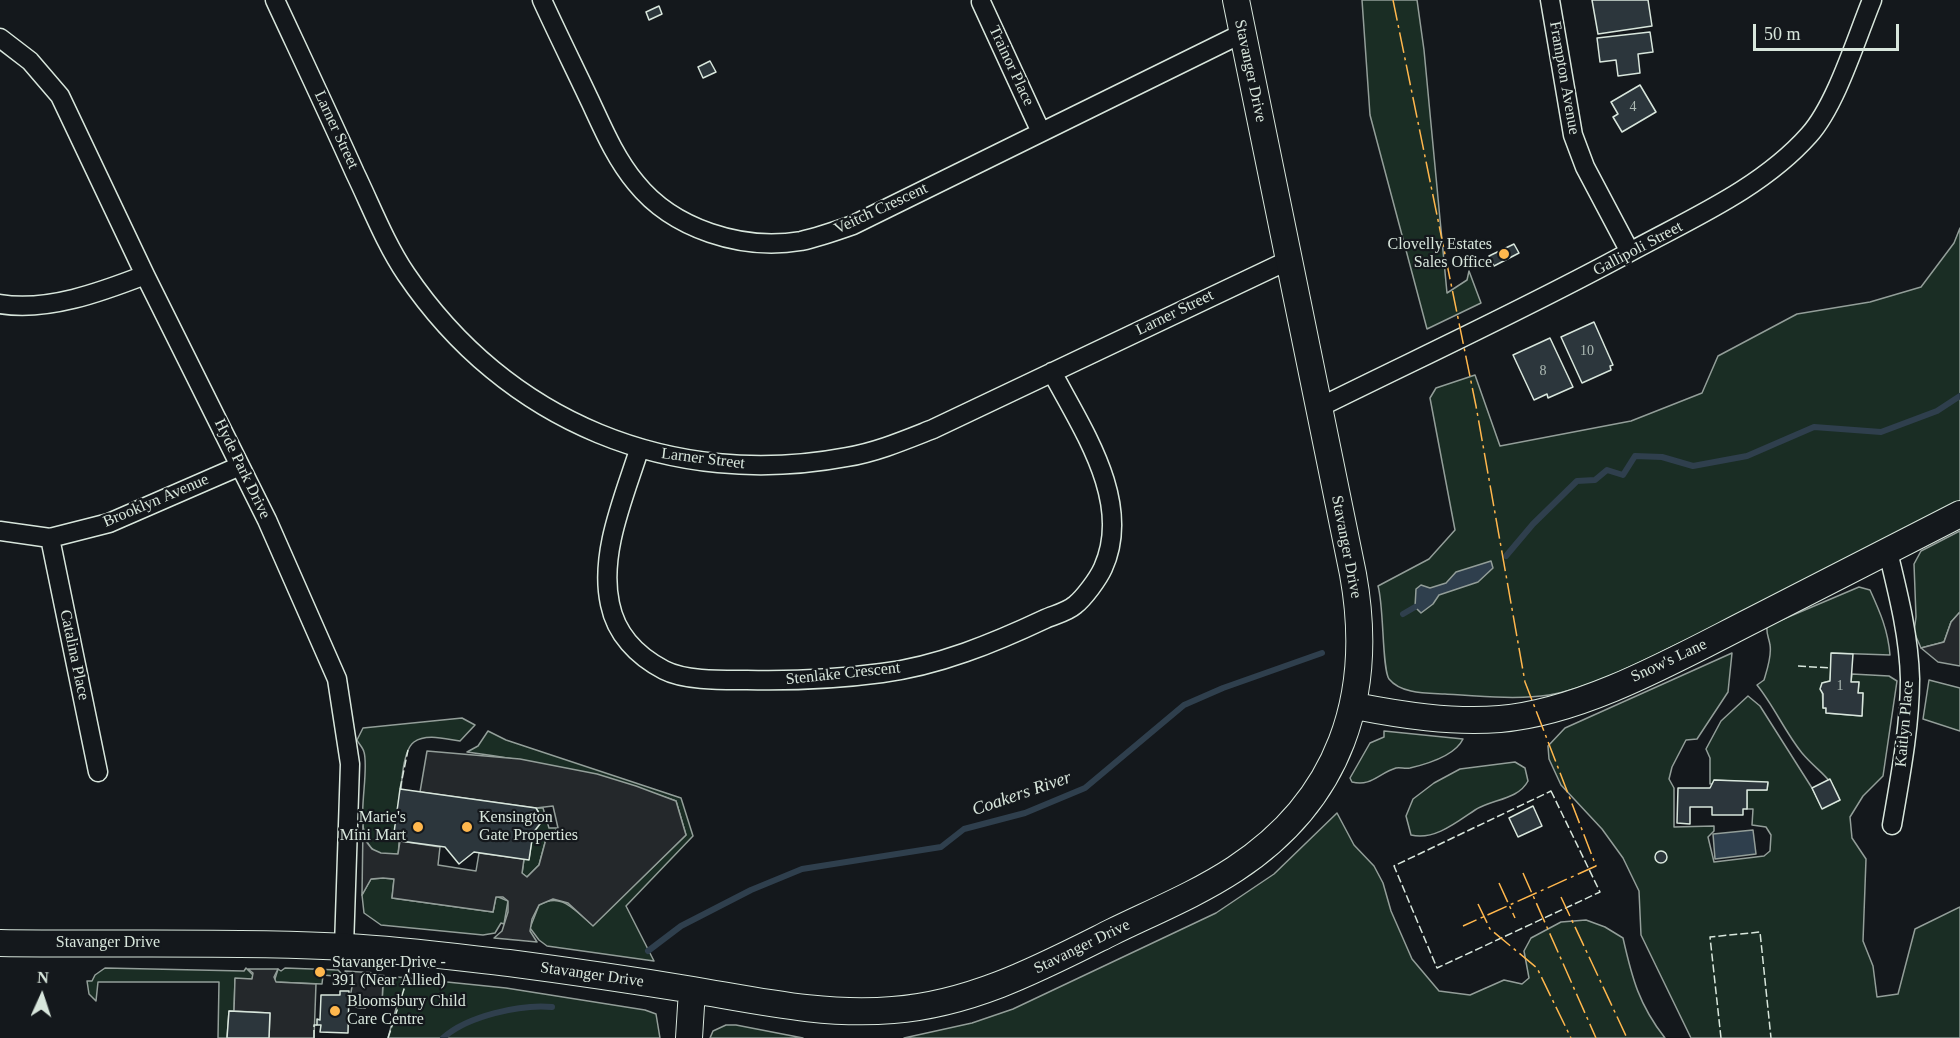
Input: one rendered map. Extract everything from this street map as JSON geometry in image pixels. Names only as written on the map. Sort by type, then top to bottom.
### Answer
[{"type":"street","name":"Larner Street","points":[[275,0],[379,224],[405,272],[440,321],[504,380],[545,407],[585,428],[639,450],[690,461],[780,465],[849,457],[882,449],[933,429],[1289,260]]},
{"type":"street","name":"Veitch Crescent","points":[[542,0],[611,146],[636,183],[658,204],[685,223],[713,234],[770,243],[799,241],[853,225],[1040,130],[1243,33]]},
{"type":"street","name":"Stavanger Drive","points":[[0,943],[344,947],[510,963],[787,1006],[868,1012],[926,1006],[956,1000],[1021,977],[1231,871],[1278,837],[1295,819],[1334,759],[1355,706],[1361,656],[1357,595],[1236,0]]},
{"type":"street","name":"Frampton Avenue","points":[[1550,0],[1573,135],[1585,166],[1630,252]]},
{"type":"street","name":"Gallipoli Street","points":[[1320,407],[1568,287],[1723,201],[1785,159],[1811,134],[1827,109],[1872,0]]},
{"type":"street","name":"Trainor Place","points":[[981,2],[1040,130]]},
{"type":"street","name":"Hyde Park Drive","points":[[0,38],[30,61],[60,96],[145,275],[267,520],[337,679],[350,764],[344,947]]},
{"type":"street","points":[[0,304],[51,302],[103,291],[145,275]]},
{"type":"street","name":"Stenlake Crescent","points":[[639,450],[609,553],[606,580],[610,606],[619,629],[634,650],[665,671],[710,680],[802,681],[884,673],[952,657],[1014,634],[1074,606],[1103,569],[1113,531],[1107,484],[1087,438],[1052,372]]},
{"type":"street","name":"Brooklyn Avenue","points":[[0,531],[50,538],[109,523],[240,466]]},
{"type":"street","name":"Snow's Lane","points":[[1355,706],[1390,713],[1446,718],[1499,719],[1544,711],[1607,690],[1661,666],[1960,514]]},
{"type":"street","name":"Catalina Place","points":[[50,538],[98,772]]},
{"type":"street","name":"Kaitlyn Place","points":[[1888,552],[1901,606],[1910,679],[1902,763],[1892,825]]},
{"type":"street","points":[[689,1038],[692,990]]},
{"type":"green space","points":[[1362,0],[1417,0],[1424,50],[1447,293],[1467,280],[1469,271],[1481,303],[1427,329],[1370,115]]},
{"type":"green space","points":[[1960,228],[1960,503],[1753,608],[1583,686],[1549,695],[1497,697],[1415,692],[1400,688],[1389,679],[1385,663],[1378,586],[1429,559],[1455,530],[1430,398],[1436,388],[1475,375],[1500,446],[1631,421],[1702,393],[1718,356],[1797,314],[1870,302],[1921,287],[1954,243]]},
{"type":"green space","points":[[1960,531],[1960,612],[1951,622],[1944,642],[1921,648],[1914,632],[1916,617],[1914,564],[1921,551]]},
{"type":"green space","points":[[1859,587],[1870,590],[1885,629],[1890,655],[1832,653],[1830,681],[1822,683],[1823,708],[1826,708],[1826,713],[1862,716],[1863,693],[1858,693],[1859,682],[1851,682],[1852,674],[1889,676],[1897,681],[1883,776],[1863,796],[1850,817],[1852,838],[1866,859],[1863,941],[1873,966],[1877,997],[1898,994],[1915,929],[1960,907],[1960,1038],[1691,1038],[1641,935],[1639,891],[1623,858],[1602,829],[1561,785],[1549,759],[1548,746],[1565,728],[1732,653],[1728,692],[1697,739],[1686,740],[1672,767],[1669,779],[1674,788],[1674,827],[1714,826],[1714,831],[1708,837],[1714,862],[1764,856],[1770,851],[1771,835],[1766,827],[1752,825],[1753,809],[1747,809],[1747,790],[1767,790],[1768,783],[1714,780],[1714,784],[1710,784],[1710,758],[1706,749],[1721,721],[1748,696],[1760,706],[1812,788],[1822,808],[1840,800],[1828,779],[1796,745],[1757,685],[1764,680],[1770,658],[1767,626]]},
{"type":"green space","points":[[1929,680],[1960,688],[1960,731],[1923,719]]},
{"type":"green space","points":[[462,718],[475,725],[460,741],[436,737],[424,738],[414,742],[408,750],[402,777],[398,854],[381,854],[370,846],[364,834],[365,765],[363,750],[357,740],[363,728]]},
{"type":"green space","points":[[488,731],[506,740],[681,798],[693,836],[626,906],[654,961],[547,946],[530,928],[539,905],[555,900],[568,905],[593,925],[686,835],[676,801],[573,770],[467,752],[478,746]]},
{"type":"green space","points":[[1384,731],[1463,739],[1454,750],[1432,762],[1410,768],[1396,768],[1364,783],[1352,782],[1350,778],[1370,743],[1384,737]]},
{"type":"green space","points":[[1515,762],[1525,768],[1528,781],[1518,792],[1482,806],[1437,833],[1411,835],[1406,816],[1413,799],[1434,783],[1460,769]]},
{"type":"green space","points":[[536,808],[543,808],[549,828],[558,828],[546,839],[539,865],[527,877],[522,874],[524,859],[529,859],[533,833],[543,820]]},
{"type":"green space","points":[[1337,813],[1354,845],[1374,866],[1383,883],[1391,911],[1412,959],[1439,991],[1470,995],[1504,980],[1522,984],[1529,978],[1524,951],[1531,938],[1561,922],[1586,920],[1605,927],[1623,938],[1638,991],[1649,1014],[1665,1038],[904,1038],[972,1023],[1013,1009],[1216,913],[1274,874]]},
{"type":"green space","points":[[371,879],[394,879],[392,898],[493,912],[496,896],[508,901],[504,924],[501,923],[495,933],[483,935],[381,925],[364,913],[362,895]]},
{"type":"green space","points":[[105,968],[244,971],[246,968],[253,975],[252,979],[235,979],[234,1011],[229,1011],[227,1038],[218,1038],[219,982],[98,982],[96,1001],[89,994],[87,981],[92,981],[95,975]]},
{"type":"green space","points":[[285,968],[338,970],[345,977],[323,975],[322,984],[274,982],[278,969],[281,971]]},
{"type":"green space","points":[[376,973],[506,988],[645,1010],[656,1014],[660,1038],[388,1038],[397,1005],[382,1004],[383,981],[372,980]]},
{"type":"green space","points":[[726,1025],[803,1038],[710,1038],[713,1031]]},
{"type":"shaded area","points":[[1960,612],[1960,666],[1938,662],[1921,648],[1944,642],[1951,622]]},
{"type":"shaded area","points":[[427,751],[520,759],[597,774],[636,786],[676,801],[686,835],[593,926],[568,903],[553,899],[539,905],[532,919],[530,931],[537,942],[494,938],[502,931],[508,912],[508,901],[503,897],[496,897],[493,912],[392,898],[394,879],[383,878],[371,879],[362,895],[363,826],[365,840],[372,849],[381,853],[398,854],[400,841],[440,847],[438,865],[476,871],[479,853],[524,859],[522,873],[527,877],[539,865],[546,839],[558,828],[553,806],[536,808],[420,792]]},
{"type":"shaded area","points":[[248,969],[278,969],[274,977],[276,982],[316,984],[314,1038],[269,1038],[270,1013],[234,1011],[235,978],[252,979],[253,973]]},
{"type":"shaded area","points":[[345,971],[376,973],[372,980],[383,981],[382,1004],[365,1003],[365,1008],[353,1007],[354,1002],[349,1002],[353,982]]},
{"type":"water","points":[[1491,561],[1493,568],[1478,582],[1439,595],[1433,604],[1421,613],[1415,607],[1416,589],[1421,585],[1430,588],[1446,583],[1456,572]]},
{"type":"water","points":[[1753,830],[1756,854],[1715,859],[1713,834]]},
{"type":"building","points":[[1592,0],[1648,0],[1652,26],[1598,34]]},
{"type":"building","points":[[659,6],[662,14],[649,20],[646,12]]},
{"type":"building","points":[[1650,32],[1653,52],[1638,54],[1640,73],[1618,76],[1616,60],[1600,62],[1597,38]]},
{"type":"building","points":[[710,61],[716,72],[703,78],[698,67]]},
{"type":"building","points":[[1640,85],[1656,112],[1622,132],[1613,117],[1618,114],[1611,102]]},
{"type":"building","name":"Clovelly Estates Sales Office","points":[[1514,244],[1519,253],[1494,266],[1489,256]]},
{"type":"building","points":[[1594,322],[1613,365],[1610,366],[1611,370],[1582,383],[1561,337]]},
{"type":"building","points":[[1550,338],[1573,387],[1548,398],[1547,394],[1534,400],[1513,355]]},
{"type":"building","points":[[1831,653],[1853,654],[1851,682],[1859,682],[1858,693],[1863,693],[1862,716],[1826,713],[1826,708],[1823,708],[1823,694],[1820,689],[1822,683],[1830,681]]},
{"type":"building","points":[[1830,779],[1840,800],[1822,809],[1812,788]]},
{"type":"building","points":[[1714,780],[1768,782],[1767,790],[1747,790],[1747,809],[1743,809],[1743,815],[1712,815],[1712,807],[1690,807],[1690,824],[1677,823],[1678,788],[1710,788]]},
{"type":"building","name":"Kensington Gate Properties","points":[[400,789],[536,808],[543,820],[533,833],[529,860],[474,852],[459,864],[445,847],[393,840]]},
{"type":"building","points":[[1533,806],[1542,826],[1518,837],[1509,818]]},
{"type":"building","points":[[1661,851],[1667,857],[1661,863],[1655,857]]},
{"type":"building","name":"Bloomsbury Child Care Centre","points":[[340,991],[349,991],[348,1033],[320,1032],[321,1025],[317,1025],[317,1019],[320,1020],[321,995],[340,995]]},
{"type":"building","points":[[229,1011],[270,1013],[269,1038],[227,1038]]},
{"type":"waterway","name":"Coakers River","points":[[1506,556],[1533,524],[1577,481],[1595,480],[1607,470],[1623,475],[1635,456],[1662,457],[1693,466],[1747,456],[1814,427],[1881,432],[1937,411],[1960,396]]},
{"type":"waterway","name":"Coakers River","points":[[1403,614],[1415,607]]},
{"type":"waterway","name":"Coakers River","points":[[648,951],[681,926],[751,890],[802,869],[941,847],[964,829],[1025,813],[1085,788],[1184,705],[1223,688],[1322,653]]},
{"type":"waterway","name":"Coakers River","points":[[443,1038],[466,1023],[495,1013],[525,1007],[552,1007]]},
{"type":"fence","points":[[1798,666],[1830,668]]},
{"type":"fence","points":[[400,789],[408,750]]},
{"type":"fence","points":[[1551,791],[1600,892],[1437,968],[1394,866],[1551,791]]},
{"type":"fence","points":[[1721,1038],[1710,937],[1760,932],[1771,1038]]},
{"type":"fence","points":[[388,1038],[408,977],[410,960]]},
{"type":"fence","points":[[349,1002],[354,1002],[353,1007],[365,1008],[365,1003],[397,1006]]},
{"type":"fence","points":[[314,1038],[314,1025],[317,1025]]},
{"type":"power","points":[[1393,0],[1476,406],[1525,682],[1596,866],[1463,926]]},
{"type":"power","points":[[1523,873],[1596,1038]]},
{"type":"power","points":[[1499,883],[1515,918]]},
{"type":"power","points":[[1561,897],[1627,1038]]},
{"type":"power","points":[[1478,904],[1490,929],[1537,968],[1571,1038]]},
{"type":"place","name":"Clovelly Estates Sales Office","points":[[1504,254]]},
{"type":"place","name":"Marie's Mini Mart","points":[[418,827]]},
{"type":"place","name":"Kensington Gate Properties","points":[[467,827]]},
{"type":"place","name":"Stavanger Drive - 391 (Near Allied)","points":[[320,972]]},
{"type":"place","name":"Bloomsbury Child Care Centre","points":[[335,1011]]}]
